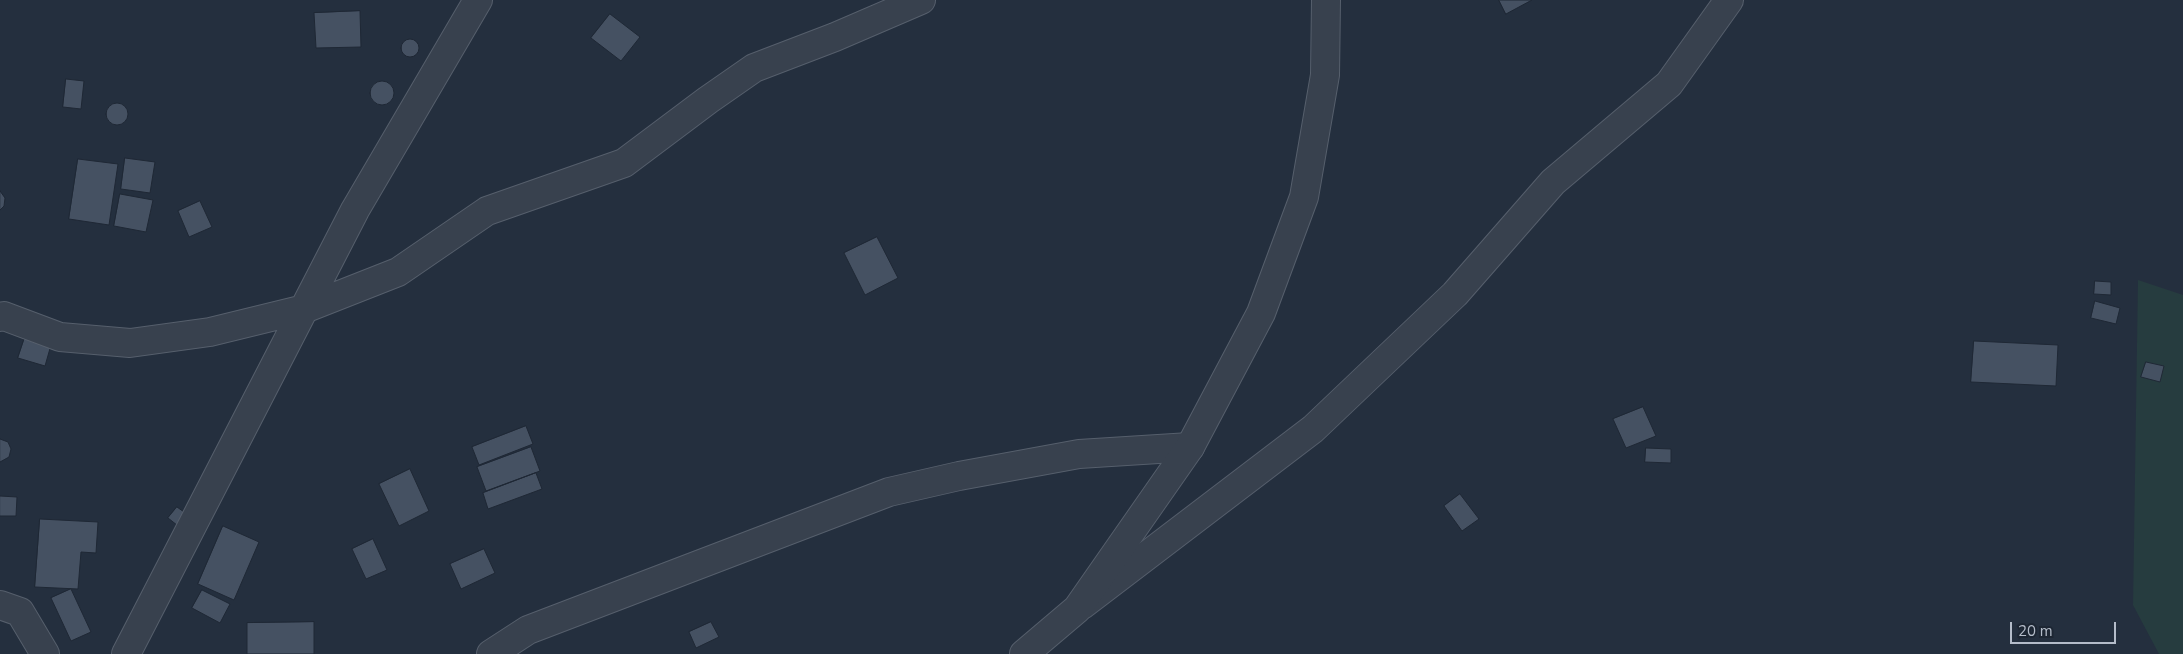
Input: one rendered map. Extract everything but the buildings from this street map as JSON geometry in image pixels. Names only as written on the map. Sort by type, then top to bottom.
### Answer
[{"type":"street","points":[[126,654],[355,210],[478,0]]},
{"type":"street","points":[[0,316],[60,337],[130,343],[210,332],[304,309],[398,272],[486,211],[624,163],[754,68],[835,38],[921,0]]},
{"type":"street","points":[[1077,609],[1190,447],[1261,313],[1304,197],[1325,75],[1326,0]]},
{"type":"street","points":[[1024,654],[1077,609],[1313,429],[1455,294],[1553,182],[1669,84],[1729,0]]},
{"type":"street","points":[[491,654],[528,630],[889,492],[959,476],[1079,454],[1190,447]]},
{"type":"street","points":[[0,605],[20,612],[45,654]]},
{"type":"green space","points":[[2138,280],[2183,295],[2183,654],[2159,654],[2133,605]]}]
